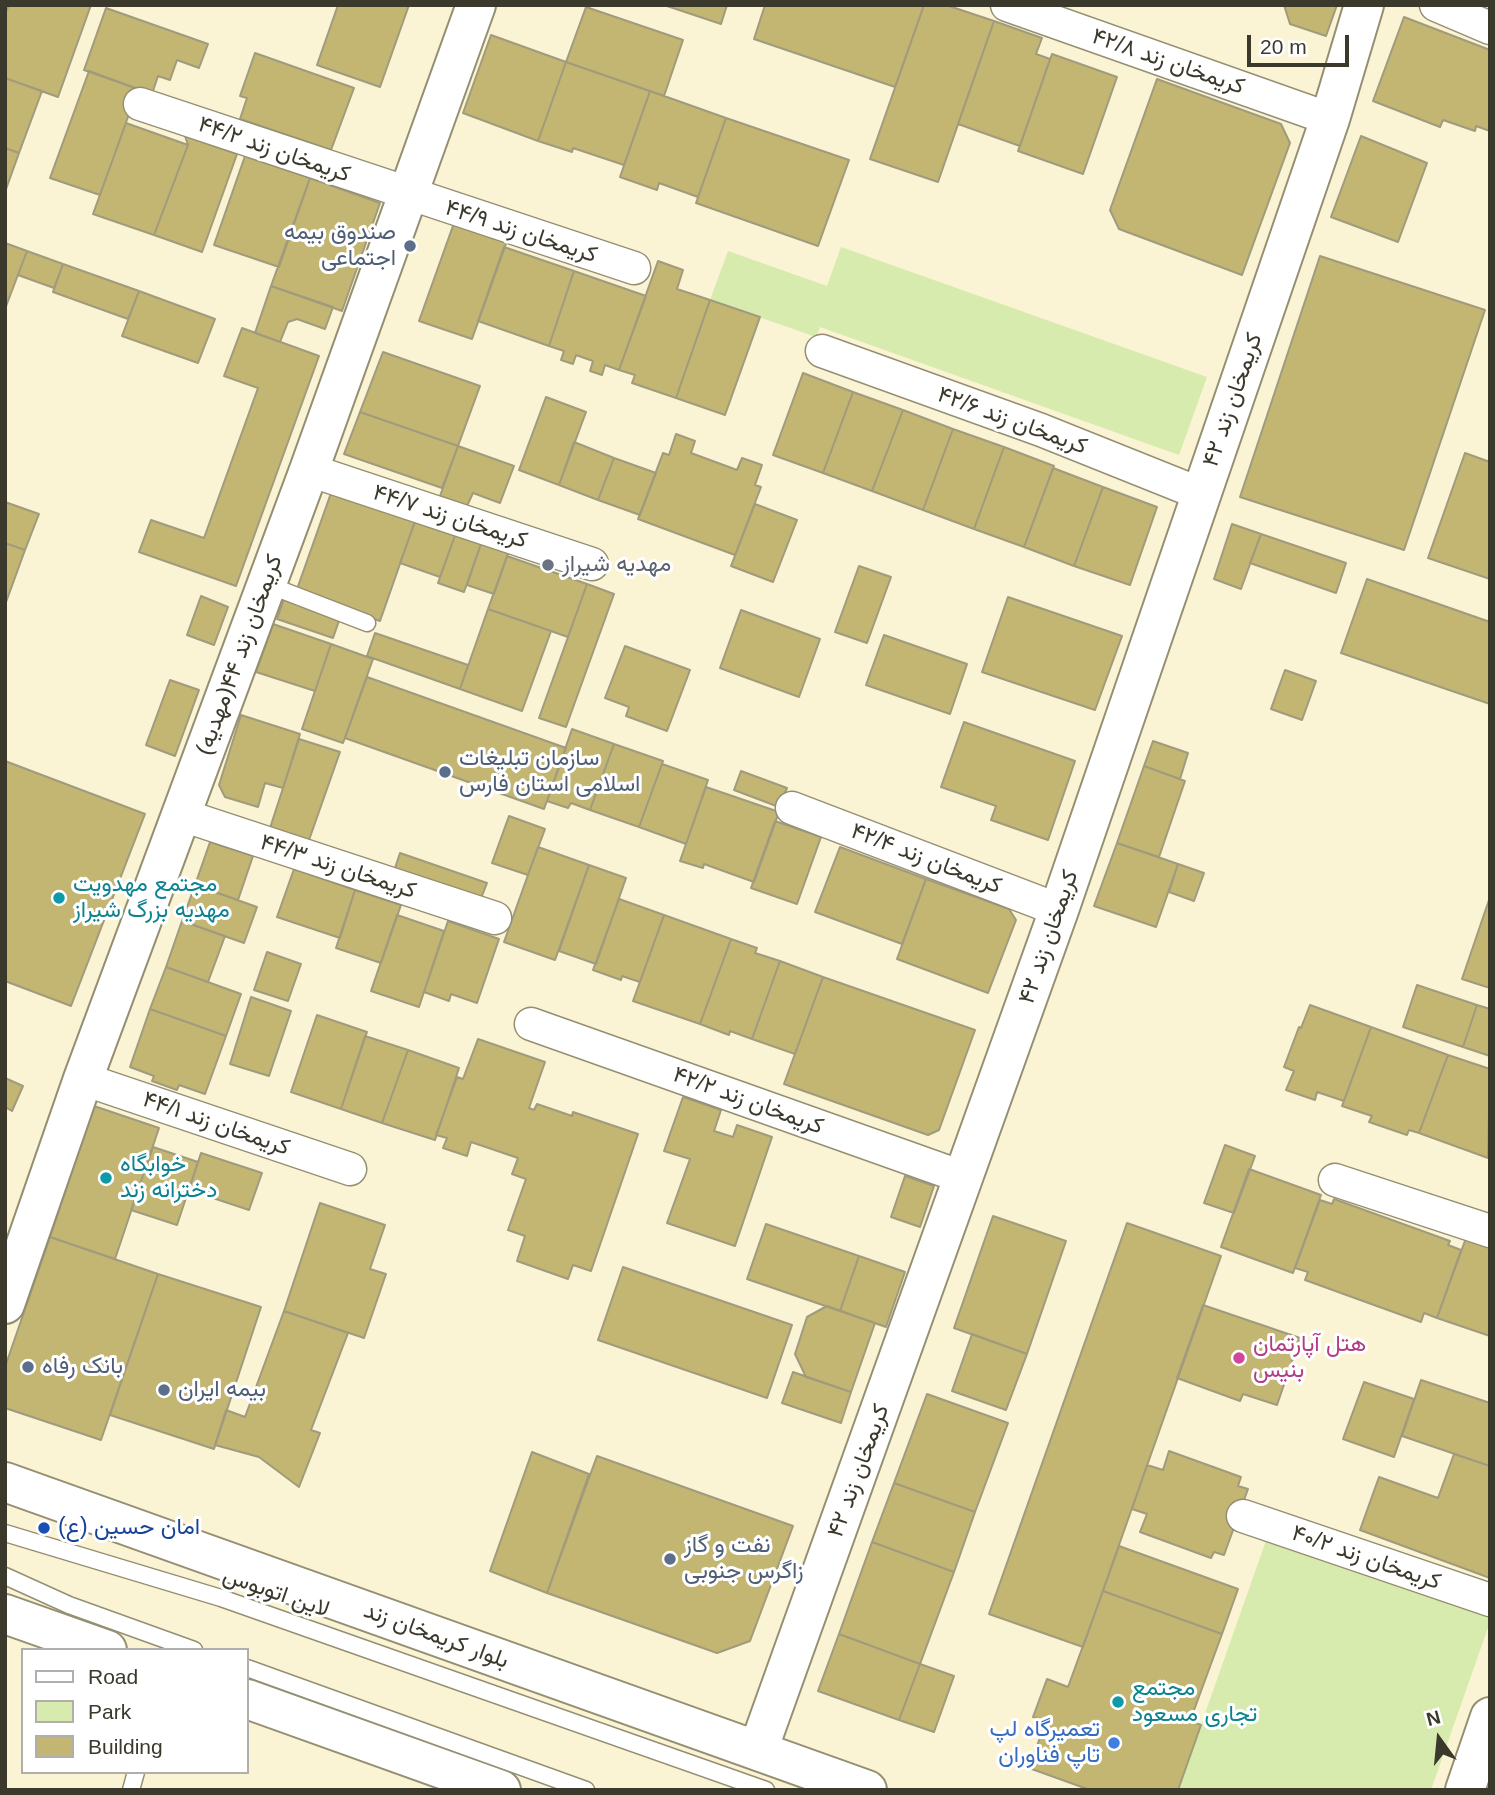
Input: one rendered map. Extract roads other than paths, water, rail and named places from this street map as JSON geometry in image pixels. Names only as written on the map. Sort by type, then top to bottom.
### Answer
[{"type":"street","name":"کریمخان زند ۴۴(مهدیه)","points":[[5,1304],[83,1079],[309,470],[476,5]]},
{"type":"street","name":"کریمخان زند ۴۲/۸","points":[[1007,5],[1330,119]]},
{"type":"street","name":"کریمخان زند ۴۲","points":[[758,1751],[1059,910],[1330,119],[1364,5]]},
{"type":"street","points":[[1436,5],[1490,28]]},
{"type":"street","name":"کریمخان زند ۴۴/۲","points":[[140,104],[409,195]]},
{"type":"street","name":"کریمخان زند ۴۴/۹","points":[[409,195],[634,268]]},
{"type":"street","name":"کریمخان زند ۴۲/۶","points":[[822,351],[1041,430],[1201,494]]},
{"type":"street","name":"کریمخان زند ۴۴/۷","points":[[309,470],[592,564]]},
{"type":"street","name":"کریمخان زند ۴۲/۴","points":[[792,808],[1059,910]]},
{"type":"street","name":"کریمخان زند ۴۴/۳","points":[[182,815],[495,918]]},
{"type":"street","name":"کریمخان زند ۴۲/۲","points":[[531,1024],[965,1178]]},
{"type":"street","name":"کریمخان زند ۴۴/۱","points":[[83,1079],[350,1169]]},
{"type":"street","points":[[1335,1180],[1490,1231]]},
{"type":"street","name":"بلوار کریمخان زند","points":[[5,1482],[866,1790]]},
{"type":"street","name":"کریمخان زند ۴۰/۲","points":[[1243,1516],[1490,1600]]},
{"type":"street","points":[[5,1614],[101,1648]]},
{"type":"street","points":[[248,1699],[501,1790]]},
{"type":"street","points":[[1465,1790],[1490,1717]]},
{"type":"lane","points":[[266,584],[367,623]]},
{"type":"lane","name":"لاین اتوبوس","points":[[5,1533],[221,1598],[766,1790]]},
{"type":"lane","points":[[5,1576],[69,1605],[188,1648]]},
{"type":"lane","points":[[248,1668],[586,1790]]},
{"type":"place","name":"صندوق بیمه اجتماعی","points":[[410,246]]},
{"type":"place","name":"مهدیه شیراز","points":[[548,565]]},
{"type":"place","name":"سازمان تبلیغات اسلامی استان فارس","points":[[445,772]]},
{"type":"place","name":"مجتمع مهدویت مهدیه بزرگ شیراز","points":[[59,898]]},
{"type":"place","name":"خوابگاه دخترانه زند","points":[[106,1178]]},
{"type":"place","name":"هتل آپارتمان بنیس","points":[[1239,1358]]},
{"type":"place","name":"بانک رفاه","points":[[28,1367]]},
{"type":"place","name":"بیمه ایران","points":[[164,1390]]},
{"type":"place","name":"امان حسین (ع)","points":[[44,1528]]},
{"type":"place","name":"نفت و گاز زاگرس جنوبی","points":[[670,1559]]},
{"type":"place","name":"مجتمع تجاری مسعود","points":[[1118,1702]]},
{"type":"place","name":"تعمیرگاه لپ تاپ فناوران","points":[[1114,1743]]}]
